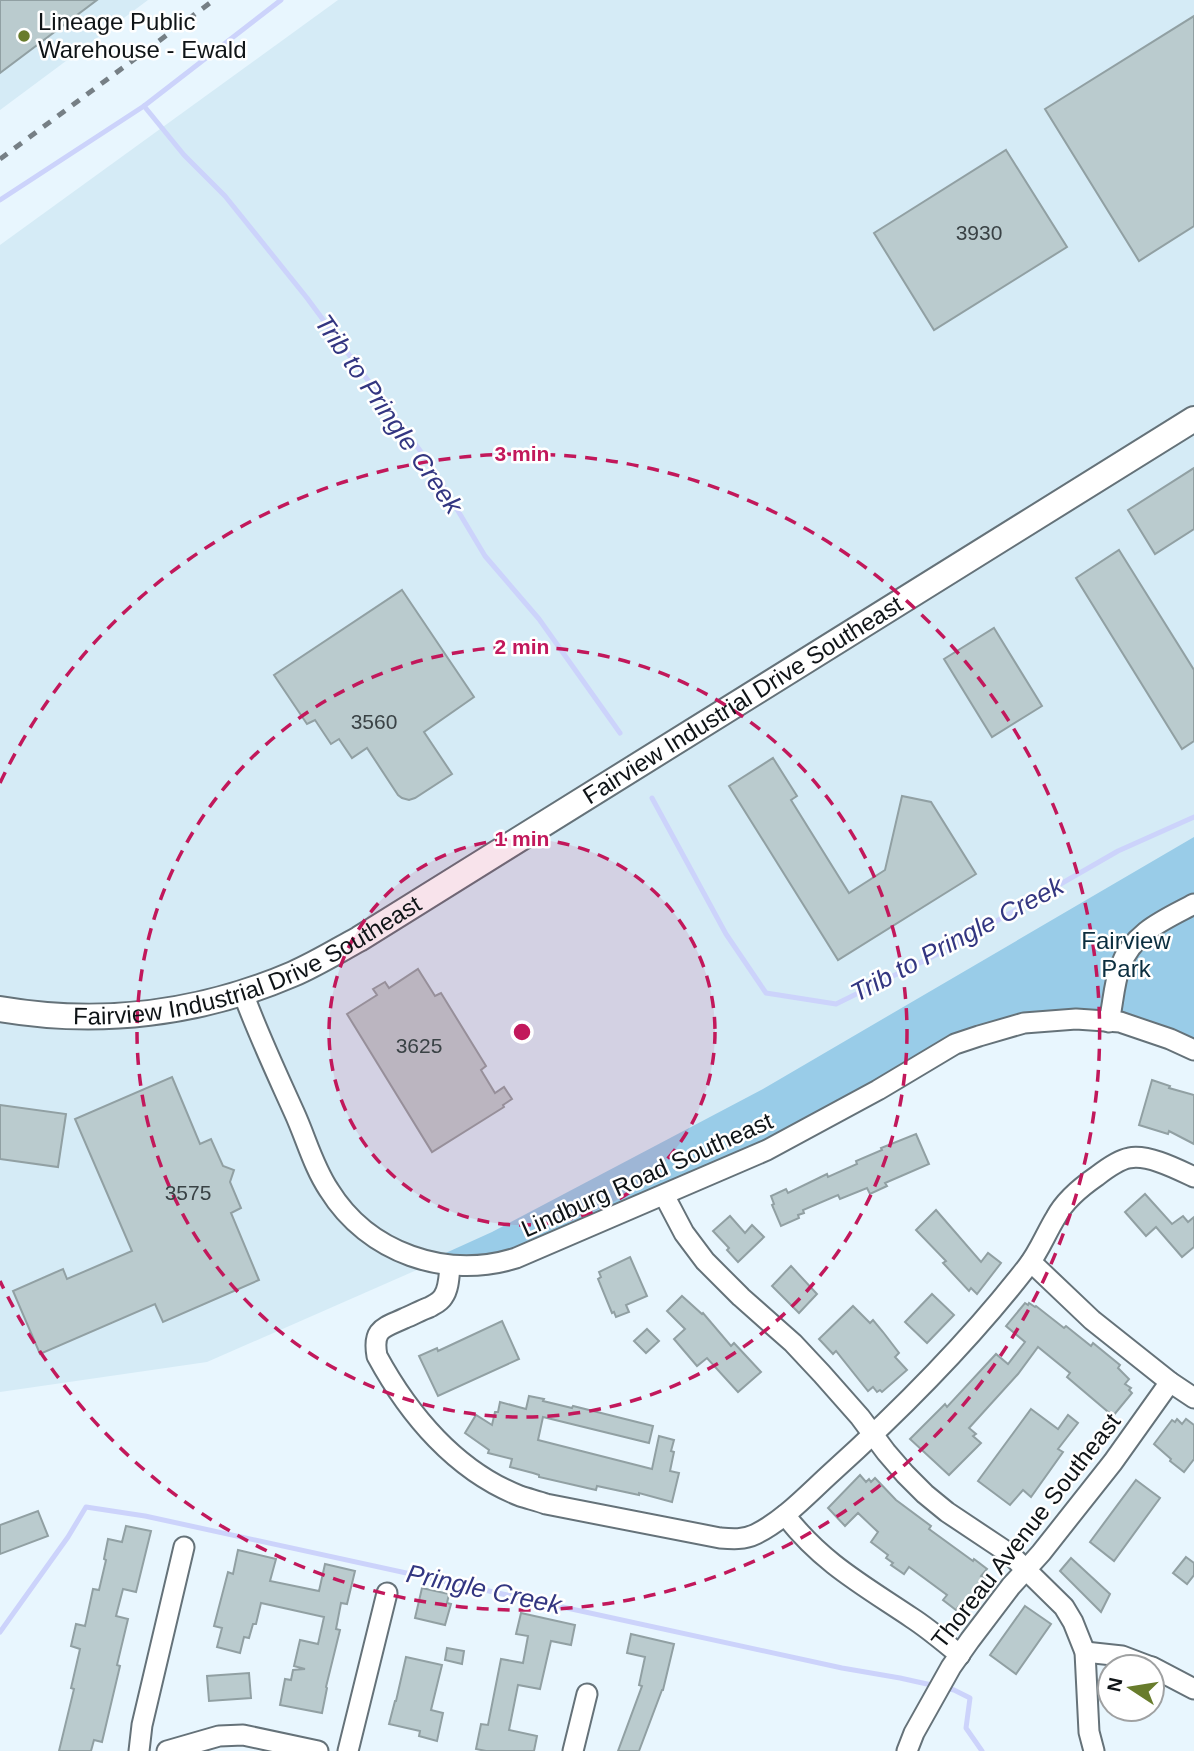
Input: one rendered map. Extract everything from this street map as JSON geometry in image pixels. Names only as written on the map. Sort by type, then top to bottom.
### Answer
[{"type":"main road","name":"Fairview Industrial Drive Southeast","points":[[0,1009],[57,1016],[111,1017],[147,1013],[191,1006],[243,993],[293,974],[359,939],[1194,419]]},
{"type":"street","points":[[1110,1021],[1119,969],[1128,950],[1142,934],[1194,904]]},
{"type":"street","name":"Lindburg Road Southeast","points":[[243,993],[316,1166],[338,1204],[377,1240],[394,1249],[450,1266],[488,1265],[516,1258],[760,1154],[878,1090],[955,1044],[1024,1023],[1076,1019],[1120,1022],[1194,1050]]},
{"type":"street","points":[[450,1266],[446,1291],[438,1302],[386,1325],[380,1330],[375,1348],[403,1399],[440,1442],[478,1474],[520,1496],[733,1539],[746,1538],[785,1515],[873,1435],[958,1350],[1031,1262],[1062,1207],[1079,1189],[1108,1167],[1130,1157],[1156,1160],[1194,1177]]},
{"type":"street","points":[[664,1195],[684,1233],[705,1261],[793,1343],[925,1494],[1010,1554],[1064,1607],[1085,1652],[1088,1732],[1094,1751]]},
{"type":"street","points":[[1031,1262],[1092,1320],[1194,1398]]},
{"type":"street","name":"Thoreau Avenue Southeast","points":[[907,1751],[955,1661],[995,1607],[1113,1462],[1170,1382]]},
{"type":"street","points":[[785,1515],[798,1532],[840,1571],[913,1618],[955,1661]]},
{"type":"street","points":[[139,1751],[142,1725],[184,1548]]},
{"type":"street","points":[[348,1751],[387,1593]]},
{"type":"street","points":[[1085,1652],[1096,1653]]},
{"type":"street","points":[[1166,1674],[1194,1689]]},
{"type":"street","points":[[573,1751],[587,1694]]},
{"type":"street","points":[[167,1751],[219,1736],[243,1735],[318,1751]]},
{"type":"shaded area","points":[[0,0],[148,0],[0,110]]},
{"type":"shaded area","points":[[338,0],[1194,0],[1194,840],[720,1137],[207,1362],[0,1392],[0,245]]},
{"type":"green space","name":"Fairview Park","points":[[1194,837],[1194,1050],[1120,1022],[979,1036],[878,1090],[534,1252],[428,1261],[492,1232],[763,1089]]},
{"type":"building","name":"Lineage Public Warehouse - Ewald","points":[[0,0],[97,0],[0,73]]},
{"type":"building","points":[[1194,16],[1194,226],[1139,261],[1045,109]]},
{"type":"building","points":[[1006,150],[1067,247],[934,330],[874,233]]},
{"type":"building","points":[[1194,468],[1194,529],[1155,554],[1128,510]]},
{"type":"building","points":[[1119,550],[1194,670],[1194,741],[1182,749],[1076,578]]},
{"type":"building","points":[[402,590],[474,697],[424,732],[452,774],[409,800],[398,795],[367,748],[352,758],[339,739],[331,744],[315,720],[307,724],[274,675]]},
{"type":"building","points":[[994,628],[1042,706],[992,737],[944,659]]},
{"type":"building","points":[[773,758],[797,796],[791,800],[849,893],[885,870],[902,796],[931,802],[976,874],[838,960],[729,786]]},
{"type":"building","points":[[418,969],[435,996],[441,993],[486,1066],[481,1070],[495,1093],[504,1087],[512,1099],[503,1105],[504,1107],[432,1152],[347,1014],[377,995],[373,989],[385,982],[389,988]]},
{"type":"building","points":[[172,1077],[200,1144],[211,1139],[223,1166],[234,1170],[230,1182],[241,1208],[231,1213],[259,1280],[163,1322],[155,1304],[40,1354],[13,1291],[63,1269],[67,1279],[132,1251],[75,1119]]},
{"type":"building","points":[[1152,1080],[1194,1095],[1194,1144],[1169,1131],[1168,1134],[1139,1125]]},
{"type":"building","points":[[0,1105],[66,1114],[58,1167],[0,1159]]},
{"type":"building","points":[[916,1134],[929,1164],[885,1183],[887,1186],[870,1194],[867,1188],[840,1199],[838,1195],[803,1210],[804,1213],[798,1215],[799,1218],[781,1226],[771,1196],[786,1189],[788,1193],[827,1174],[828,1177],[857,1164],[856,1161],[882,1150],[881,1148]]},
{"type":"building","points":[[1145,1194],[1172,1224],[1183,1216],[1188,1222],[1194,1217],[1194,1247],[1182,1257],[1156,1227],[1146,1236],[1125,1212]]},
{"type":"building","points":[[936,1210],[981,1262],[988,1253],[1001,1263],[977,1294],[971,1288],[969,1291],[943,1263],[946,1261],[916,1230]]},
{"type":"building","points":[[730,1216],[745,1233],[752,1225],[764,1237],[738,1262],[713,1231]]},
{"type":"building","points":[[630,1257],[647,1296],[626,1305],[629,1312],[616,1317],[598,1279],[601,1277],[599,1272]]},
{"type":"building","points":[[791,1266],[817,1294],[799,1313],[772,1286]]},
{"type":"building","points":[[932,1294],[954,1315],[927,1343],[905,1322]]},
{"type":"building","points":[[682,1296],[703,1313],[731,1346],[734,1343],[761,1372],[738,1392],[707,1358],[697,1366],[674,1339],[685,1329],[667,1311]]},
{"type":"building","points":[[1025,1303],[1036,1306],[1091,1346],[1093,1343],[1120,1365],[1118,1368],[1129,1379],[1125,1384],[1131,1388],[1129,1390],[1132,1393],[1113,1416],[1067,1377],[1070,1373],[1038,1347],[1018,1374],[969,1428],[981,1443],[949,1475],[910,1439],[945,1404],[947,1407],[996,1354],[1008,1364],[1025,1342],[1006,1326]]},
{"type":"building","points":[[853,1306],[870,1323],[873,1320],[899,1353],[895,1357],[907,1370],[882,1392],[877,1392],[873,1387],[868,1391],[836,1351],[833,1354],[819,1339]]},
{"type":"building","points":[[502,1321],[519,1359],[438,1396],[419,1356],[437,1348],[438,1351]]},
{"type":"building","points":[[647,1329],[659,1341],[646,1353],[634,1341]]},
{"type":"building","points":[[529,1396],[653,1426],[649,1443],[543,1417],[538,1440],[652,1469],[659,1436],[674,1440],[670,1471],[679,1473],[672,1502],[639,1493],[597,1486],[596,1490],[539,1477],[510,1467],[512,1459],[488,1453],[489,1450],[465,1433],[476,1415],[492,1425],[500,1402],[526,1409]]},
{"type":"building","points":[[1031,1409],[1058,1429],[1068,1415],[1078,1423],[1058,1449],[1063,1452],[1031,1497],[1023,1490],[1010,1505],[978,1481]]},
{"type":"building","points":[[1177,1419],[1182,1424],[1186,1419],[1194,1425],[1194,1459],[1184,1472],[1154,1444],[1172,1420],[1175,1422]]},
{"type":"building","points":[[860,1475],[866,1482],[875,1478],[896,1500],[931,1526],[929,1529],[987,1569],[981,1576],[985,1579],[977,1589],[979,1590],[963,1611],[958,1607],[956,1610],[943,1600],[947,1595],[909,1567],[904,1574],[891,1565],[893,1563],[886,1558],[888,1555],[871,1542],[878,1532],[858,1513],[845,1526],[828,1508]]},
{"type":"building","points":[[1136,1480],[1160,1498],[1114,1561],[1090,1542]]},
{"type":"building","points":[[38,1511],[48,1536],[0,1554],[0,1525]]},
{"type":"building","points":[[126,1526],[151,1531],[136,1592],[123,1589],[116,1616],[128,1619],[102,1742],[94,1740],[91,1751],[59,1751],[74,1689],[71,1688],[80,1649],[71,1646],[76,1624],[85,1626],[93,1589],[99,1590],[108,1539],[122,1542]]},
{"type":"building","points":[[238,1550],[276,1559],[270,1581],[319,1591],[325,1564],[355,1571],[347,1604],[341,1603],[336,1629],[340,1630],[322,1713],[280,1705],[285,1679],[291,1680],[293,1670],[305,1669],[294,1666],[300,1640],[318,1644],[324,1617],[261,1603],[256,1624],[253,1624],[249,1638],[244,1637],[240,1653],[217,1647],[222,1628],[214,1626],[228,1572],[233,1574]]},
{"type":"building","points":[[1186,1557],[1194,1563],[1194,1575],[1187,1584],[1173,1573]]},
{"type":"building","points":[[1071,1558],[1110,1594],[1101,1612],[1060,1571]]},
{"type":"building","points":[[422,1588],[449,1594],[447,1603],[451,1604],[445,1625],[415,1618]]},
{"type":"building","points":[[1025,1606],[1051,1624],[1016,1674],[990,1655]]},
{"type":"building","points":[[521,1613],[575,1625],[571,1645],[551,1641],[540,1689],[518,1685],[509,1730],[537,1736],[534,1751],[476,1749],[481,1724],[488,1725],[501,1659],[523,1663],[528,1636],[516,1634]]},
{"type":"building","points":[[631,1634],[674,1644],[663,1690],[639,1751],[618,1751],[642,1686],[639,1685],[645,1657],[627,1653]]},
{"type":"building","points":[[447,1648],[464,1651],[462,1664],[445,1660]]},
{"type":"building","points":[[406,1657],[442,1665],[431,1710],[443,1713],[437,1741],[419,1736],[420,1731],[389,1724]]},
{"type":"building","points":[[249,1673],[251,1698],[209,1701],[207,1676]]},
{"type":"waterway","name":"Trib to Pringle Creek","points":[[0,200],[144,106],[281,0]]},
{"type":"waterway","name":"Trib to Pringle Creek","points":[[144,106],[184,155],[225,196],[307,298],[430,464],[485,556],[539,619],[620,733]]},
{"type":"waterway","name":"Trib to Pringle Creek","points":[[652,798],[726,934],[766,993],[836,1004],[946,950],[1118,851],[1194,817]]},
{"type":"waterway","name":"Pringle Creek","points":[[0,1632],[68,1537],[86,1507],[145,1516],[842,1668],[936,1686]]},
{"type":"waterway","name":"Pringle Creek","points":[[946,1688],[970,1698],[966,1728],[982,1751]]},
{"type":"railway","points":[[0,159],[214,0]]},
{"type":"place","name":"Lineage Public Warehouse - Ewald","points":[[24,36]]}]
